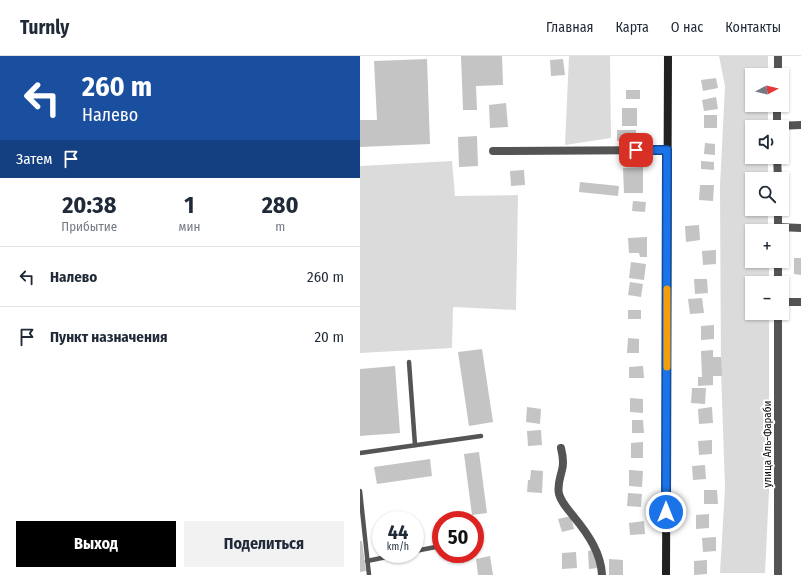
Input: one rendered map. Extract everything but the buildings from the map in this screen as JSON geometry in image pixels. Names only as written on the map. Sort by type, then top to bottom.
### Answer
[{"type":"main road","points":[[666,575],[668,56]]},
{"type":"street","points":[[778,56],[778,68]]},
{"type":"street","points":[[789,126],[801,125]]},
{"type":"street","points":[[493,151],[667,150]]},
{"type":"street","points":[[789,229],[801,228]]},
{"type":"street","points":[[789,302],[801,302]]},
{"type":"street","name":"улица Аль-Фараби","points":[[778,320],[778,575]]},
{"type":"street","points":[[561,448],[563,457],[562,469],[557,484],[559,494],[563,504],[584,529],[594,546],[602,565],[602,575]]},
{"type":"lane","points":[[409,362],[415,445]]},
{"type":"lane","points":[[360,453],[480,436]]},
{"type":"lane","points":[[360,491],[369,575]]},
{"type":"lane","points":[[368,561],[372,560]]},
{"type":"shaded area","points":[[569,56],[610,56],[611,138],[565,145]]},
{"type":"shaded area","points":[[719,56],[768,56],[768,68],[745,68],[745,112],[768,112],[768,120],[745,120],[745,164],[768,164],[768,172],[745,172],[745,216],[768,216],[768,224],[745,224],[745,268],[769,268],[769,276],[745,276],[745,320],[769,320],[769,491],[765,573],[720,573],[725,488],[721,370],[720,186],[725,86]]},
{"type":"shaded area","points":[[452,161],[455,196],[518,195],[516,310],[453,307],[452,348],[360,353],[360,166]]},
{"type":"slow traffic","points":[[667,289],[667,367]]},
{"type":"route","points":[[636,150],[667,150],[666,512]]}]
